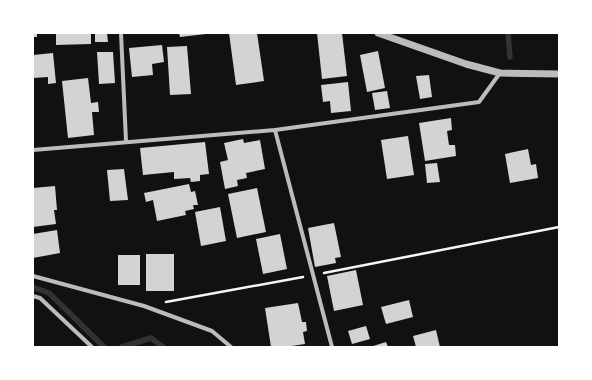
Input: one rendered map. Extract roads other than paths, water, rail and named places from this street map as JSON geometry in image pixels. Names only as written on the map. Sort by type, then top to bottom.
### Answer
[{"type":"street","points":[[121,33],[126,141]]},
{"type":"street","points":[[378,33],[459,62],[500,73],[559,74]]},
{"type":"street","points":[[33,150],[126,141],[275,130],[479,102],[500,73]]},
{"type":"street","points":[[275,130],[332,347]]},
{"type":"street","points":[[33,276],[144,306],[212,331],[231,347]]},
{"type":"street","points":[[33,296],[40,298],[92,347]]},
{"type":"waterway","points":[[508,33],[510,57]]},
{"type":"waterway","points":[[33,287],[49,293],[104,347]]},
{"type":"waterway","points":[[122,347],[151,338],[163,347]]}]
